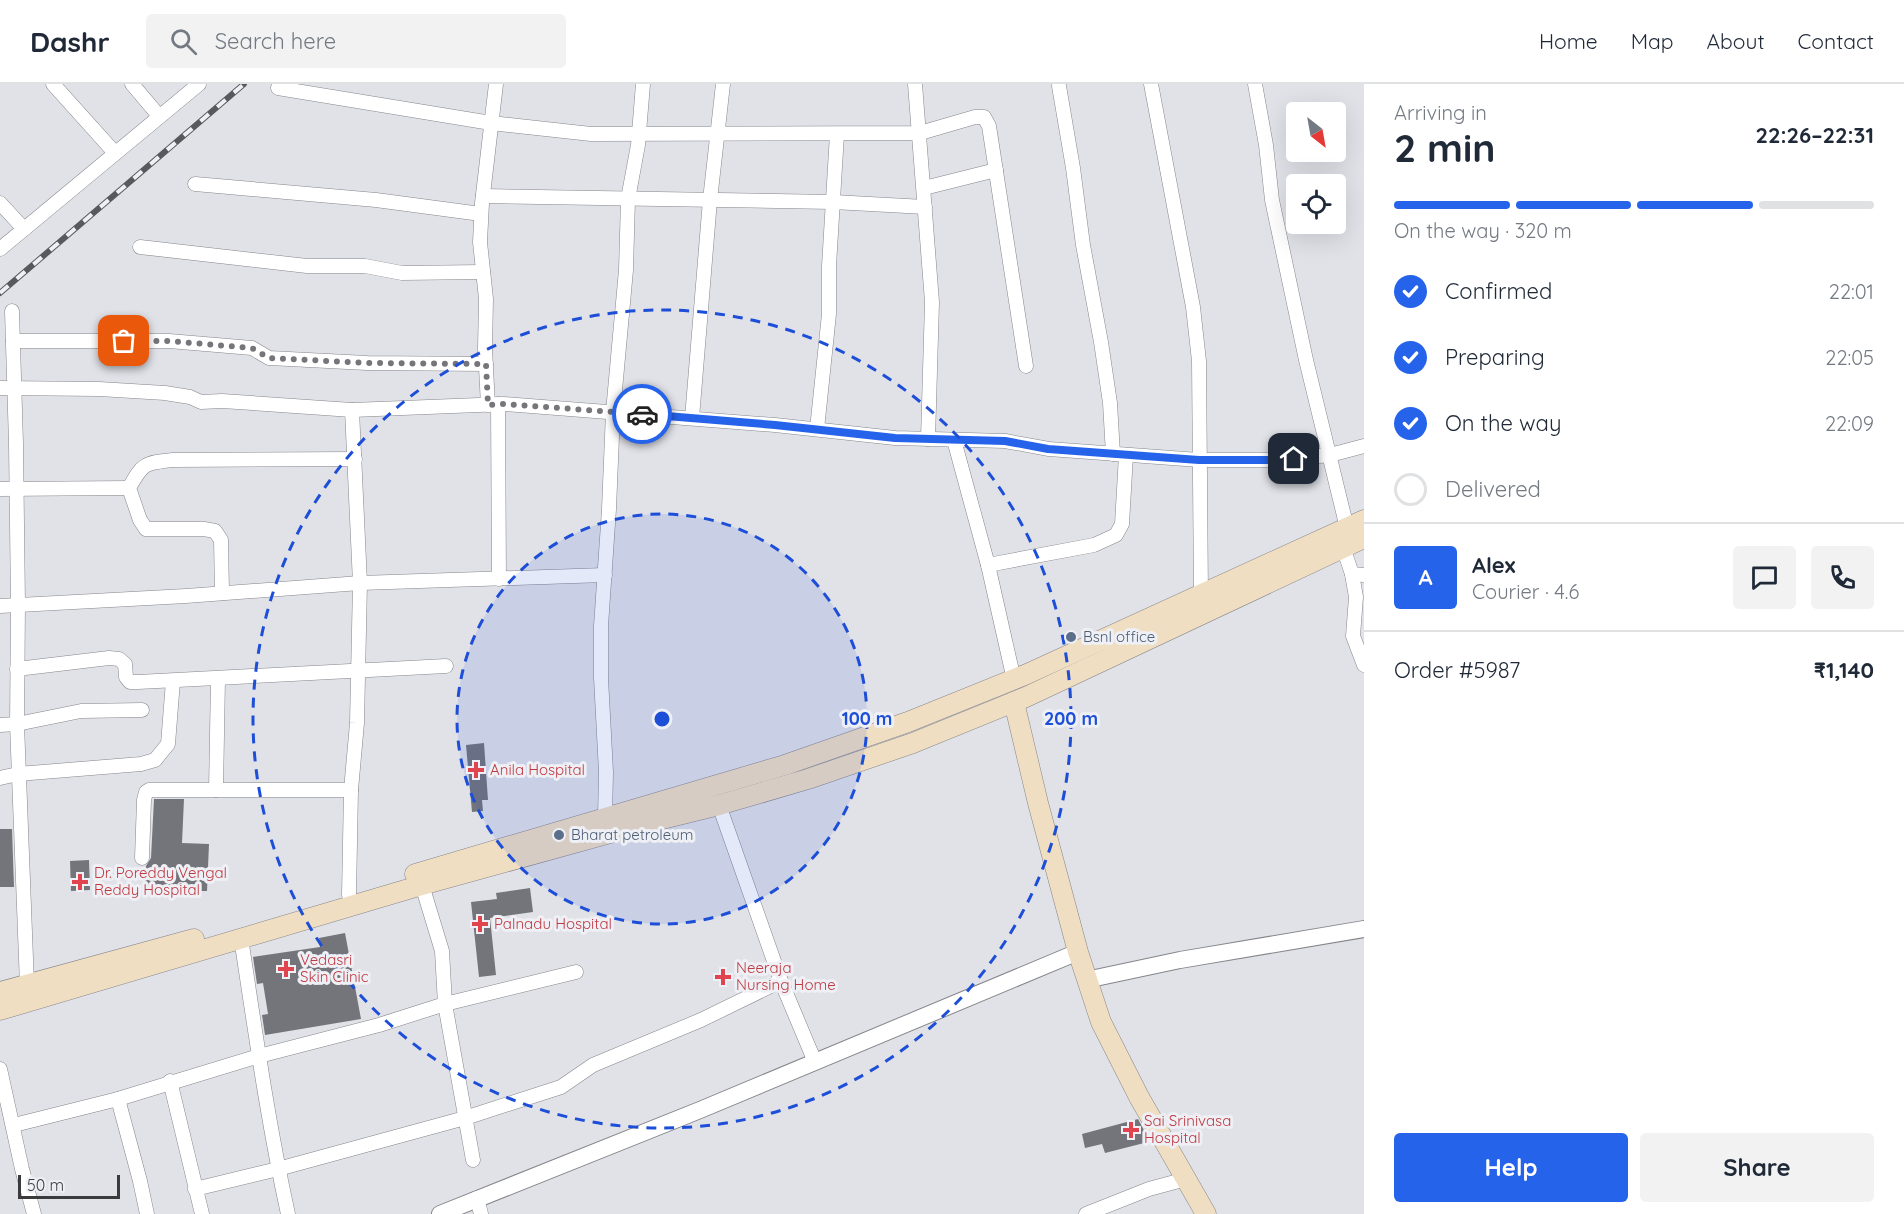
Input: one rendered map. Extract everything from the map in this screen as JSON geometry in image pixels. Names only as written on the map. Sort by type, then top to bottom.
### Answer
[{"type":"main road","points":[[0,992],[350,895],[457,861],[784,765],[908,722],[1020,677],[1201,596],[1354,533]]},
{"type":"main road","points":[[0,1010],[422,885],[808,779],[913,743],[1014,702],[1354,533]]},
{"type":"main road","points":[[1014,702],[1078,952],[1101,1022],[1138,1097],[1206,1214]]},
{"type":"street","points":[[53,84],[115,153]]},
{"type":"street","points":[[132,84],[159,116]]},
{"type":"street","points":[[0,249],[199,84]]},
{"type":"street","points":[[496,84],[480,242],[486,298],[486,364],[493,404],[499,579]]},
{"type":"street","points":[[604,818],[606,772],[601,647],[613,412],[626,270],[628,199],[643,84]]},
{"type":"street","points":[[692,418],[710,200],[723,84]]},
{"type":"street","points":[[915,84],[932,302],[928,439]]},
{"type":"street","points":[[1151,84],[1199,361],[1201,596]]},
{"type":"street","points":[[1255,84],[1266,145],[1272,200],[1306,360],[1330,455],[1354,533],[1358,575],[1353,636],[1364,664]]},
{"type":"street","points":[[988,565],[1094,545],[1116,535],[1122,524],[1119,454],[1083,245],[1059,86]]},
{"type":"street","points":[[278,88],[491,123],[591,134],[920,132],[975,117],[984,117],[989,126],[1026,366]]},
{"type":"street","points":[[817,429],[829,314],[829,266],[837,134]]},
{"type":"street","points":[[924,188],[996,170]]},
{"type":"street","points":[[195,184],[376,200],[482,214]]},
{"type":"street","points":[[483,196],[833,202],[925,207]]},
{"type":"street","points":[[0,203],[24,229]]},
{"type":"street","points":[[140,247],[307,266],[365,266],[402,273],[483,272]]},
{"type":"street","points":[[12,311],[17,489],[18,774],[27,985]]},
{"type":"street","points":[[13,341],[169,341],[252,348],[269,358],[367,363],[486,364]]},
{"type":"street","points":[[0,388],[99,389],[190,397],[201,402],[222,401],[352,410],[493,404],[692,418],[895,438],[1005,441],[1048,449],[1199,460],[1276,460],[1330,455],[1364,446]]},
{"type":"street","points":[[350,895],[351,790],[357,723],[360,583],[352,410]]},
{"type":"street","points":[[954,440],[1020,677]]},
{"type":"street","points":[[222,593],[221,540],[215,531],[146,529],[129,488],[139,470],[150,463],[173,460],[355,459]]},
{"type":"street","points":[[0,489],[129,488]]},
{"type":"street","points":[[0,606],[360,583],[605,576]]},
{"type":"street","points":[[17,669],[109,658],[119,659],[125,664],[126,677],[130,682],[446,666]]},
{"type":"street","points":[[216,790],[218,679]]},
{"type":"street","points":[[0,778],[18,774],[141,764],[155,760],[168,744],[173,681]]},
{"type":"street","points":[[0,725],[17,724],[81,711],[142,710]]},
{"type":"street","points":[[142,858],[146,792],[149,790],[351,790]]},
{"type":"street","points":[[719,805],[781,981],[815,1062]]},
{"type":"street","points":[[422,885],[442,951],[445,1004],[473,1160]]},
{"type":"street","points":[[1086,980],[1180,960],[1364,929]]},
{"type":"street","points":[[241,938],[278,1169],[288,1214]]},
{"type":"street","points":[[440,1214],[479,1206],[1078,952]]},
{"type":"street","points":[[14,1125],[118,1099],[259,1056],[379,1025],[445,1004],[576,972]]},
{"type":"street","points":[[195,1189],[465,1118],[561,1088],[593,1065],[701,1020],[781,981]]},
{"type":"street","points":[[0,1069],[34,1214]]},
{"type":"street","points":[[170,1082],[202,1214]]},
{"type":"street","points":[[118,1099],[147,1214]]},
{"type":"street","points":[[1086,1214],[1149,1189],[1186,1179]]},
{"type":"building","points":[[484,743],[488,800],[482,800],[483,811],[472,812],[466,745]]},
{"type":"building","points":[[154,799],[184,799],[182,843],[209,844],[207,891],[145,891],[146,866],[151,858]]},
{"type":"building","points":[[0,829],[12,829],[14,887],[0,887]]},
{"type":"building","points":[[89,860],[90,890],[71,891],[70,861]]},
{"type":"building","points":[[530,888],[533,912],[490,918],[496,975],[479,977],[471,902],[497,899],[496,893]]},
{"type":"building","points":[[345,933],[361,1019],[265,1035],[262,1015],[268,1014],[263,983],[257,984],[253,957],[320,947],[319,938]]},
{"type":"building","points":[[1138,1119],[1148,1142],[1105,1153],[1102,1144],[1085,1148],[1082,1134]]},
{"type":"railway","points":[[0,293],[244,84]]},
{"type":"way so far","points":[[124,341],[169,341],[252,348],[269,358],[367,363],[486,364],[488,405],[504,404],[642,414]]},
{"type":"place","name":"Bsnl office","points":[[1071,637]]},
{"type":"place","name":"Anila Hospital","points":[[476,770]]},
{"type":"place","name":"Bharat petroleum","points":[[559,835]]},
{"type":"place","name":"Dr. Poreddy Vengal Reddy Hospital","points":[[80,882]]},
{"type":"place","name":"Palnadu Hospital","points":[[480,924]]},
{"type":"place","name":"Vedasri Skin Clinic","points":[[286,969]]},
{"type":"place","name":"Neeraja Nursing Home","points":[[723,977]]},
{"type":"place","name":"Sai Srinivasa Hospital","points":[[1131,1130]]},
{"type":"route","points":[[642,414],[895,438],[1005,441],[1048,449],[1199,460],[1294,459]]}]
